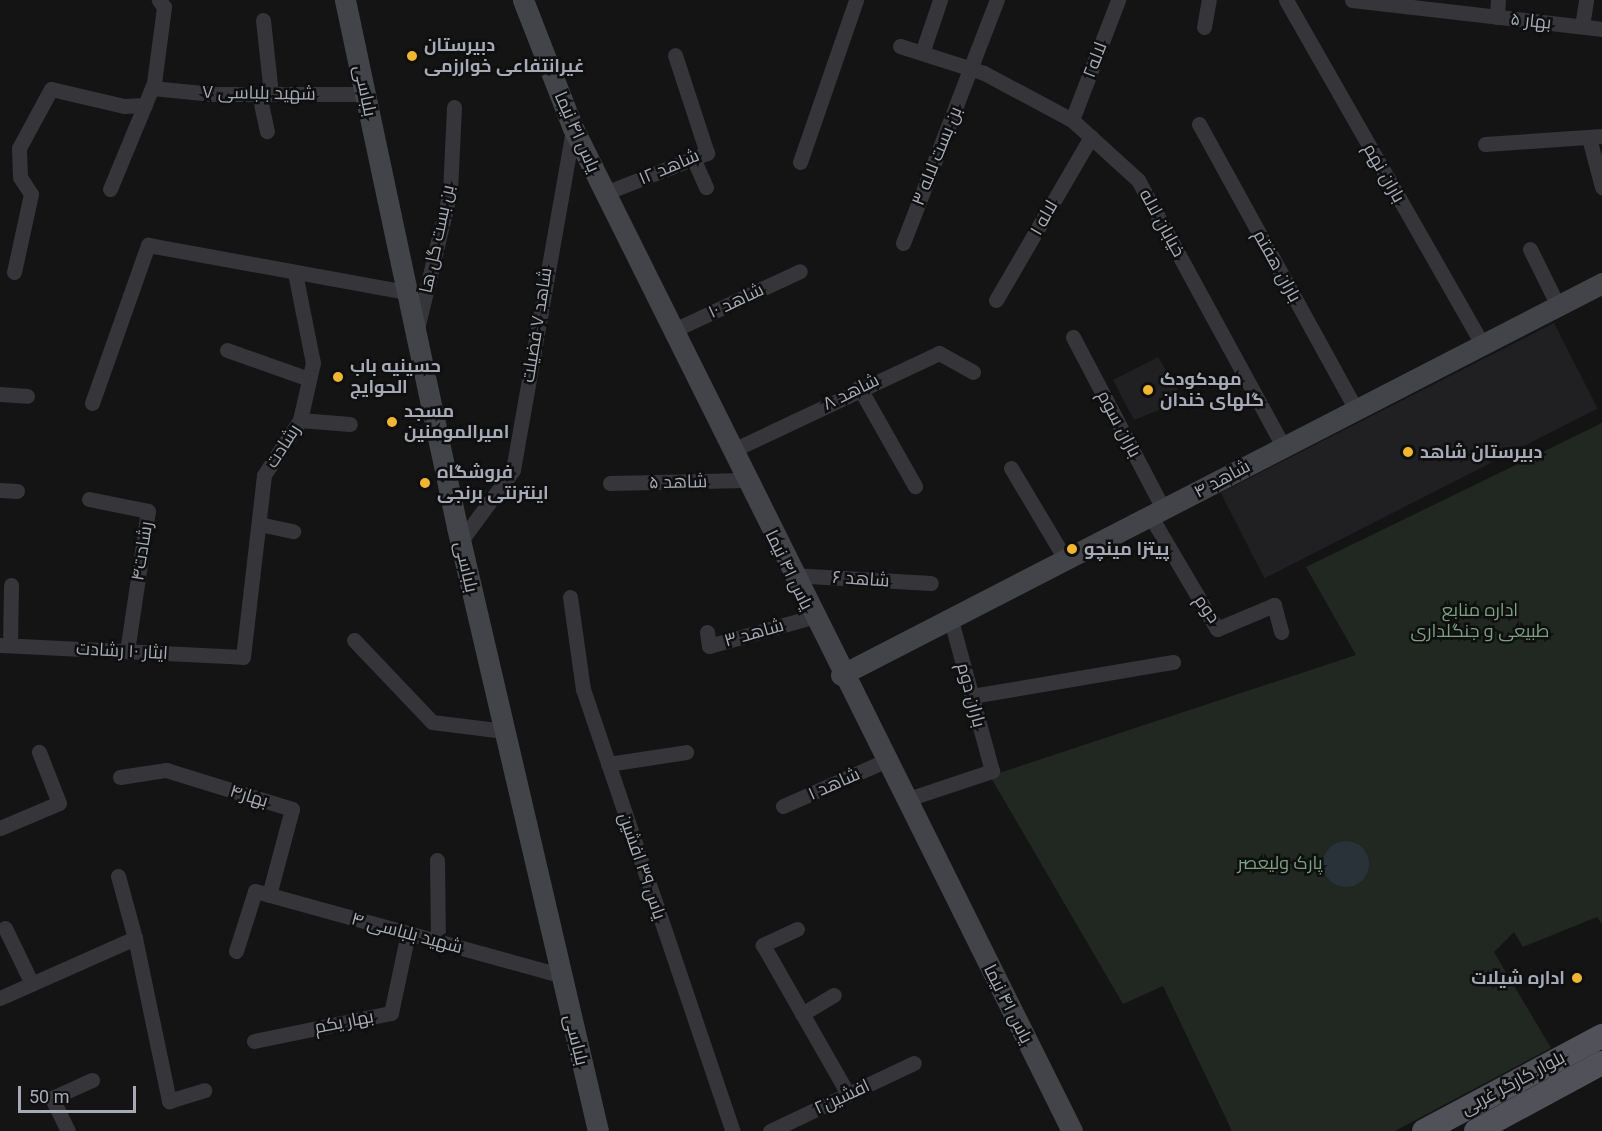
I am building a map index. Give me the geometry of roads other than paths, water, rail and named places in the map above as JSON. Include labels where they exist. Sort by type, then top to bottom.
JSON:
[{"type":"main road","name":"بلوار کارگر غربی","points":[[1424,1131],[1602,1036]]},
{"type":"main road","name":"بلوار کارگر غربی","points":[[1476,1131],[1602,1063]]},
{"type":"street","points":[[110,189],[152,88],[162,29],[159,0]]},
{"type":"street","name":"بلباسی","points":[[345,0],[460,542],[598,1131]]},
{"type":"street","name":"یاس ۴۱ نیما","points":[[523,0],[573,128],[791,575],[1072,1131]]},
{"type":"street","points":[[800,162],[856,0]]},
{"type":"street","points":[[922,53],[940,0]]},
{"type":"street","name":"بن بست لاله ۳","points":[[903,243],[972,69],[996,0]]},
{"type":"street","name":"لاله۲","points":[[1072,120],[1118,0]]},
{"type":"street","points":[[1204,27],[1209,0]]},
{"type":"street","name":"باران نهم","points":[[1286,0],[1483,346]]},
{"type":"street","name":"بهار ۵","points":[[1352,0],[1412,3],[1497,17],[1602,29]]},
{"type":"street","points":[[1497,17],[1498,0]]},
{"type":"street","points":[[1582,26],[1586,0]]},
{"type":"street","points":[[263,20],[267,131]]},
{"type":"street","name":"خیابان لاله","points":[[900,46],[972,69],[1072,120],[1138,180],[1283,446]]},
{"type":"street","name":"شاهد ۱۲","points":[[605,193],[706,153],[675,55]]},
{"type":"street","name":"شهید بلباسی ۷","points":[[152,88],[265,94],[365,94]]},
{"type":"street","points":[[14,272],[31,194],[20,177],[19,148],[51,89],[124,106],[145,105]]},
{"type":"street","name":"بن بست گل ها","points":[[416,335],[450,192],[454,107]]},
{"type":"street","name":"باران هفتم","points":[[1199,124],[1355,408]]},
{"type":"street","name":"شاهد ۷ فضیلت","points":[[460,542],[513,470],[573,128]]},
{"type":"street","name":"لاله ۱","points":[[996,300],[1091,137]]},
{"type":"street","points":[[1485,144],[1596,137],[1602,187]]},
{"type":"street","points":[[693,158],[706,187]]},
{"type":"street","points":[[93,403],[148,245],[407,292]]},
{"type":"street","points":[[1530,249],[1558,306]]},
{"type":"street","name":"شاهد ۱۰","points":[[672,331],[800,272]]},
{"type":"street","name":"رشادت","points":[[243,657],[264,475],[300,420],[313,363],[295,273]]},
{"type":"street","name":"شاهد ۴","points":[[841,675],[1067,562],[1355,408],[1483,346],[1602,283]]},
{"type":"street","name":"باران سوم","points":[[1073,338],[1158,513]]},
{"type":"street","points":[[227,350],[309,379]]},
{"type":"street","name":"شاهد ۸","points":[[731,451],[859,387],[939,353],[973,372]]},
{"type":"street","points":[[859,387],[915,486]]},
{"type":"street","points":[[0,394],[27,396]]},
{"type":"street","points":[[300,420],[350,424]]},
{"type":"street","points":[[1011,468],[1067,562]]},
{"type":"street","name":"شاهد ۵","points":[[610,483],[745,480]]},
{"type":"street","points":[[0,490],[17,491]]},
{"type":"street","name":"رشادت۴","points":[[89,499],[148,511],[127,651]]},
{"type":"street","name":"دوم","points":[[1158,513],[1217,629],[1274,606],[1281,632]]},
{"type":"street","points":[[259,525],[293,531]]},
{"type":"street","name":"شاهد ۶","points":[[791,575],[931,583]]},
{"type":"street","points":[[5,645],[11,585]]},
{"type":"street","name":"یاس ۳۹ افشین","points":[[570,597],[583,689],[733,1131]]},
{"type":"street","name":"شاهد ۳","points":[[707,632],[709,646],[812,617]]},
{"type":"street","name":"باران دوم","points":[[905,800],[992,771],[951,620]]},
{"type":"street","points":[[354,640],[432,722],[504,731]]},
{"type":"street","name":"ایثار ۱۰ رشادت","points":[[5,645],[243,657]]},
{"type":"street","points":[[972,696],[1173,662]]},
{"type":"street","points":[[0,828],[59,803],[39,752]]},
{"type":"street","points":[[608,764],[686,752]]},
{"type":"street","name":"شاهد ۱","points":[[783,806],[885,761]]},
{"type":"street","name":"بهار۴","points":[[120,777],[166,770],[292,809],[262,893]]},
{"type":"street","points":[[437,860],[438,942]]},
{"type":"street","points":[[118,876],[135,938],[170,1101],[204,1090]]},
{"type":"street","points":[[236,951],[262,893]]},
{"type":"street","name":"شهید بلباسی ۴","points":[[262,893],[560,975]]},
{"type":"street","points":[[5,928],[32,984]]},
{"type":"street","points":[[796,929],[763,945],[848,1094]]},
{"type":"street","name":"بهار یکم","points":[[254,1041],[391,1013],[408,933]]},
{"type":"street","points":[[0,998],[135,938]]},
{"type":"street","points":[[802,1014],[834,995]]},
{"type":"street","name":"افشین۲","points":[[770,1131],[914,1063]]},
{"type":"street","points":[[68,1131],[52,1098],[92,1080]]},
{"type":"place","name":"دبیرستان غیرانتفاعی خوارزمی","points":[[412,56]]},
{"type":"place","name":"حسینیه باب الحوایج","points":[[338,377]]},
{"type":"place","name":"مهدکودک گلهای خندان","points":[[1148,390]]},
{"type":"place","name":"مسجد امیرالمومنین","points":[[392,422]]},
{"type":"place","name":"دبیرستان شاهد","points":[[1408,452]]},
{"type":"place","name":"فروشگاه اینترنتی برنجی","points":[[425,483]]},
{"type":"place","name":"پیتزا مینچو","points":[[1072,549]]},
{"type":"place","name":"اداره شیلات","points":[[1577,978]]},
{"type":"park label","name":"اداره منابع طبیعی و جنگلداری","points":[[1480,621]]},
{"type":"park label","name":"پارک ولیعصر","points":[[1280,863]]}]
